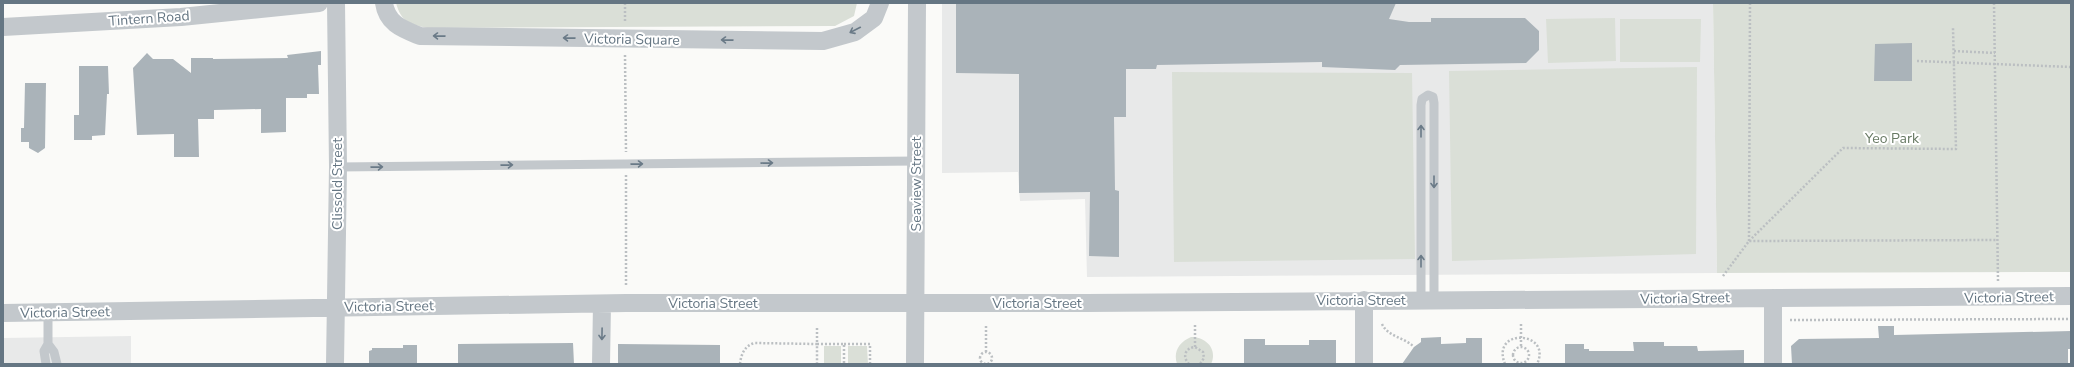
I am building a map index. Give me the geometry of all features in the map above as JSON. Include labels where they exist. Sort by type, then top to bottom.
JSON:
[{"type":"street","name":"Tintern Road","points":[[3,27],[181,17],[319,3]]},
{"type":"street","name":"Clissold Street","points":[[335,364],[338,167],[336,3]]},
{"type":"street","name":"Victoria Square","points":[[384,3],[386,13],[399,27],[420,36],[823,41],[855,32],[874,18],[880,3]]},
{"type":"street","name":"Seaview Street","points":[[915,364],[917,3]]},
{"type":"street","name":"Victoria Street","points":[[3,313],[602,304],[2071,296]]},
{"type":"street","points":[[1773,298],[1773,364]]},
{"type":"street","points":[[1364,300],[1364,364]]},
{"type":"street","points":[[601,364],[602,304]]},
{"type":"lane","points":[[1428,95],[1433,97],[1434,103],[1428,300],[1421,105],[1422,99],[1428,95]]},
{"type":"lane","points":[[338,167],[916,161]]},
{"type":"lane","points":[[46,364],[44,352],[48,344],[48,312]]},
{"type":"lane","points":[[48,344],[54,352],[58,364]]},
{"type":"path","points":[[1749,241],[1750,3]]},
{"type":"path","points":[[1994,3],[1998,297]]},
{"type":"path","points":[[1723,276],[1749,241],[1843,148],[1956,149],[1954,28]]},
{"type":"path","points":[[1954,51],[1995,53]]},
{"type":"path","points":[[1917,61],[2071,67]]},
{"type":"path","points":[[1749,241],[1997,240]]},
{"type":"path","points":[[1785,320],[2071,319]]},
{"type":"path","points":[[1195,324],[1195,347]]},
{"type":"path","points":[[1382,324],[1389,332],[1406,340],[1414,347]]},
{"type":"path","points":[[1521,324],[1521,347]]},
{"type":"path","points":[[986,325],[986,352]]},
{"type":"path","points":[[818,328],[818,364]]},
{"type":"path","points":[[1505,364],[1503,353],[1504,347],[1514,338],[1521,337],[1526,337],[1536,344],[1540,355],[1537,364]]},
{"type":"path","points":[[740,364],[743,353],[752,344],[870,344],[870,364]]},
{"type":"path","points":[[844,344],[844,364]]},
{"type":"path","points":[[1189,364],[1186,360],[1185,354],[1189,348],[1195,347],[1203,352],[1204,358],[1200,364]]},
{"type":"path","points":[[1521,347],[1526,349],[1529,354],[1528,360],[1521,364],[1514,360],[1513,355],[1514,350],[1521,347]]},
{"type":"path","points":[[983,352],[986,352],[990,353],[992,358],[990,362],[986,364],[981,361],[980,357],[983,352]]},
{"type":"shaded area","points":[[942,3],[1713,3],[1717,273],[1087,277],[1085,199],[1020,201],[1018,172],[942,173]]},
{"type":"shaded area","points":[[131,336],[131,364],[3,364],[3,338]]},
{"type":"green space","points":[[396,3],[857,3],[854,16],[835,26],[427,28],[407,21],[401,14]]},
{"type":"green space","name":"Yeo Park","points":[[1713,3],[2071,3],[2071,272],[1717,273]]},
{"type":"green space","points":[[1615,18],[1616,61],[1548,63],[1546,19]]},
{"type":"green space","points":[[1620,19],[1701,19],[1700,62],[1620,62]]},
{"type":"green space","points":[[1697,67],[1696,254],[1452,261],[1449,71]]},
{"type":"green space","points":[[1172,72],[1412,73],[1415,259],[1174,262]]},
{"type":"green space","points":[[1191,337],[1201,339],[1212,349],[1213,359],[1211,364],[1177,364],[1176,355],[1178,348],[1183,342]]},
{"type":"green space","points":[[824,346],[841,346],[841,364],[824,364]]},
{"type":"green space","points":[[848,346],[867,346],[868,364],[848,364]]},
{"type":"building","points":[[956,3],[1396,3],[1389,19],[1409,22],[1431,22],[1431,18],[1525,18],[1539,31],[1539,50],[1526,63],[1400,65],[1395,70],[1322,67],[1322,62],[1157,65],[1156,69],[1126,69],[1126,117],[1114,117],[1115,190],[1119,191],[1119,257],[1089,256],[1090,192],[1019,193],[1019,74],[956,73]]},
{"type":"building","points":[[1912,43],[1912,81],[1874,81],[1875,44]]},
{"type":"building","points":[[321,51],[321,65],[318,65],[319,94],[307,94],[307,98],[286,98],[286,132],[261,133],[261,109],[214,110],[214,119],[198,119],[199,157],[174,157],[174,134],[137,135],[133,68],[147,53],[153,59],[173,59],[191,73],[191,58],[288,58],[287,55]]},
{"type":"building","points":[[79,66],[108,66],[109,94],[107,94],[105,135],[92,136],[92,140],[74,140],[74,115],[79,115]]},
{"type":"building","points":[[25,83],[46,83],[45,148],[38,153],[29,148],[29,142],[21,142],[21,128],[24,128]]},
{"type":"building","points":[[1878,326],[1894,326],[1894,335],[2071,331],[2071,349],[2068,349],[2068,364],[1792,364],[1791,346],[1799,339],[1879,338]]},
{"type":"building","points":[[1441,337],[1441,344],[1466,343],[1466,338],[1482,338],[1482,364],[1402,364],[1414,347],[1421,342],[1421,338]]},
{"type":"building","points":[[1244,339],[1265,339],[1265,345],[1309,345],[1309,340],[1336,340],[1336,364],[1244,364]]},
{"type":"building","points":[[1633,342],[1664,342],[1664,346],[1697,346],[1698,351],[1744,350],[1744,364],[1565,364],[1565,344],[1584,344],[1584,349],[1589,349],[1589,351],[1634,351]]},
{"type":"building","points":[[573,343],[574,364],[458,364],[458,344]]},
{"type":"building","points":[[618,344],[720,345],[720,364],[618,364]]},
{"type":"building","points":[[403,345],[417,345],[417,364],[369,364],[369,351],[372,350],[372,348],[403,348]]}]
